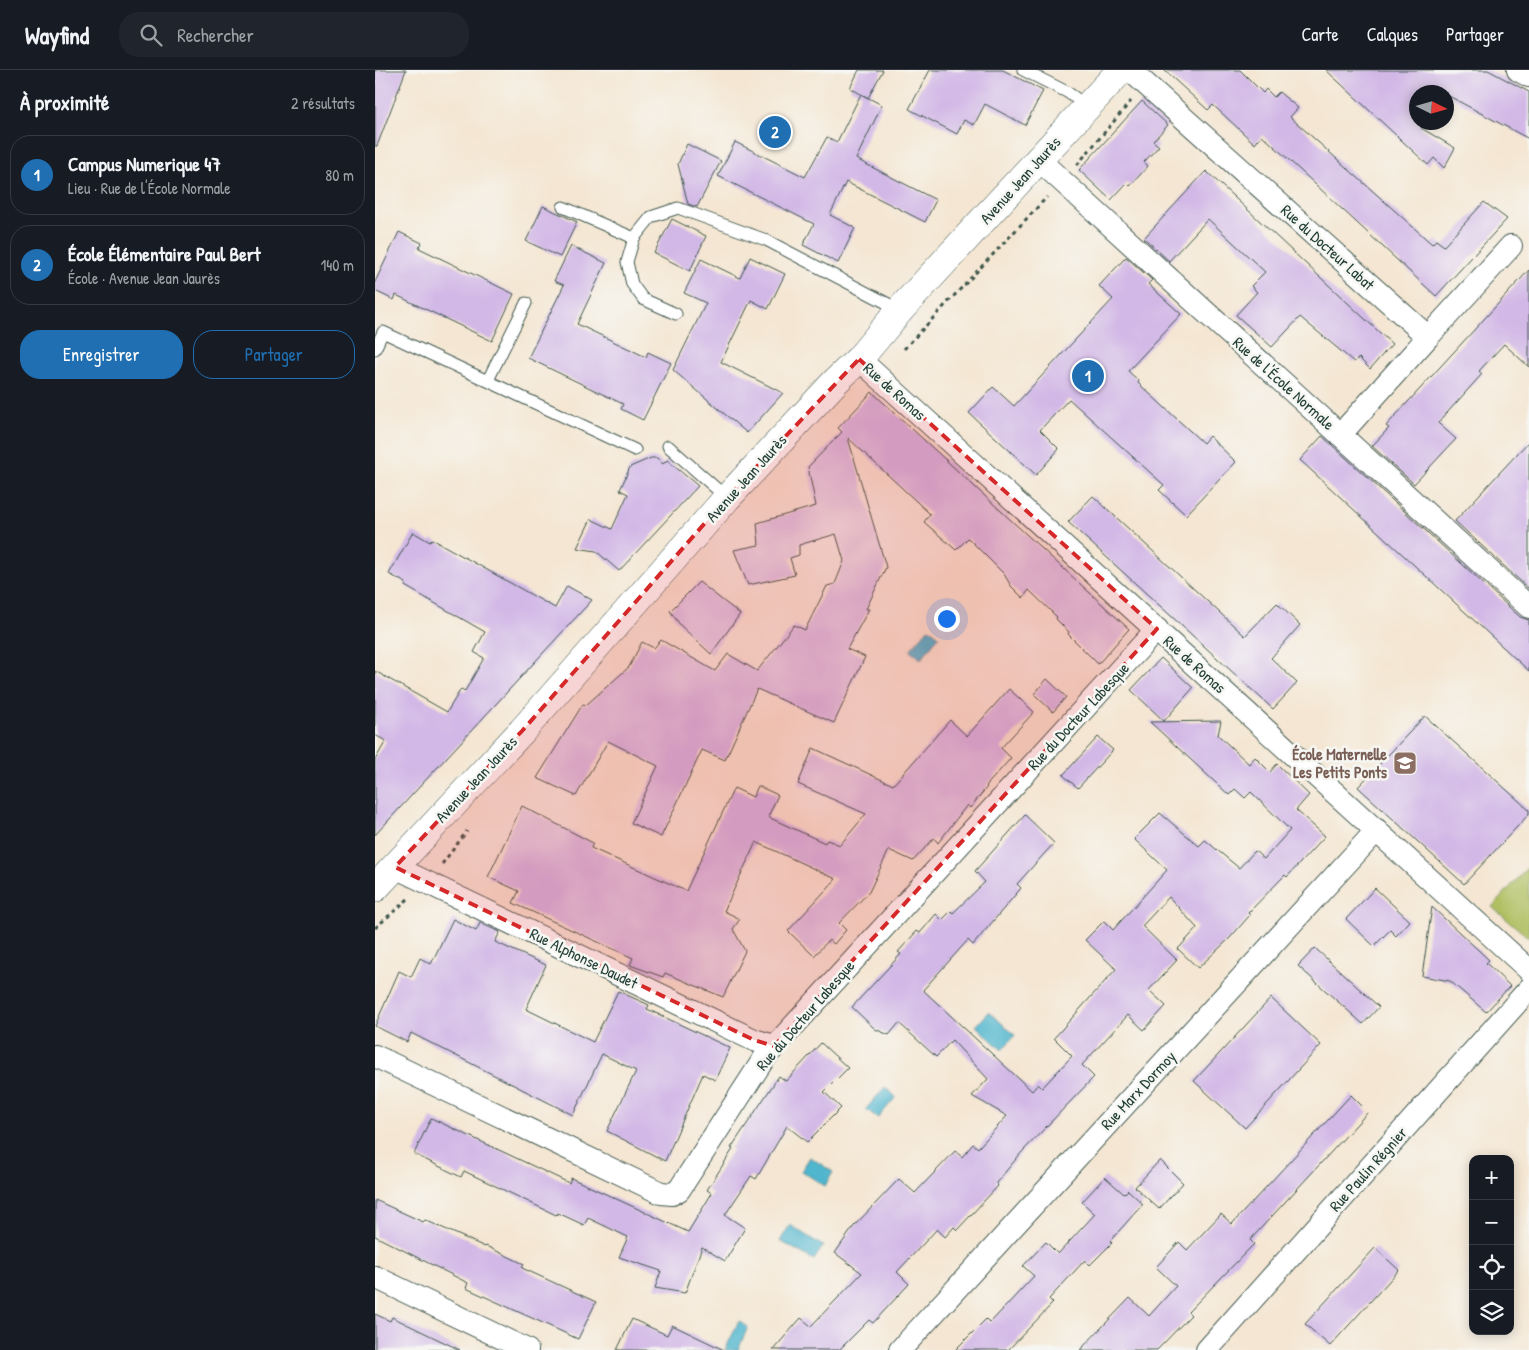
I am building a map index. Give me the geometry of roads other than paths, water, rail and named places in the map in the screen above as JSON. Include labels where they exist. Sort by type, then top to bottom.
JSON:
[{"type":"main road","name":"Avenue Jean Jaurès","points":[[375,888],[522,731],[727,498],[835,382],[867,367],[900,310],[1121,70]]},
{"type":"street","points":[[1518,70],[1529,76]]},
{"type":"street","name":"Rue du Docteur Labat","points":[[1138,77],[1428,336]]},
{"type":"street","name":"Rue de l'École Normale","points":[[1039,160],[1529,607]]},
{"type":"street","points":[[1340,434],[1511,246]]},
{"type":"street","name":"Rue de Romas","points":[[867,367],[1157,629],[1529,970]]},
{"type":"street","name":"Rue du Docteur Labesque","points":[[375,1056],[661,1193],[672,1194],[679,1190],[774,1046],[1157,629]]},
{"type":"street","name":"Rue Marx Dormoy","points":[[899,1350],[1377,830]]},
{"type":"street","name":"Rue Alphonse Daudet","points":[[395,867],[754,1040],[774,1046]]},
{"type":"street","name":"Rue Paulin Régnier","points":[[1207,1350],[1529,989]]},
{"type":"street","points":[[375,1277],[527,1350]]},
{"type":"lane","points":[[1023,70],[1067,92],[1087,106]]},
{"type":"lane","points":[[563,207],[634,238]]},
{"type":"lane","points":[[676,314],[643,298],[632,284],[627,262],[634,238],[651,217],[678,208],[766,240],[900,310]]},
{"type":"lane","points":[[488,380],[526,302]]},
{"type":"lane","points":[[375,349],[379,330],[635,450]]},
{"type":"lane","points":[[668,446],[727,498]]},
{"type":"water","points":[[929,628],[939,636],[921,659],[910,650]]},
{"type":"water","points":[[989,1012],[1015,1035],[1002,1050],[976,1026]]},
{"type":"water","points":[[885,1087],[896,1097],[878,1118],[866,1109]]},
{"type":"water","points":[[810,1157],[833,1172],[825,1186],[801,1171]]},
{"type":"water","points":[[790,1225],[823,1246],[814,1260],[780,1241]]},
{"type":"water","points":[[739,1321],[748,1327],[738,1350],[725,1350]]},
{"type":"place","name":"École Élémentaire Paul Bert","points":[[775,132]]},
{"type":"place","name":"Campus Numerique 47","points":[[1088,376]]},
{"type":"place","name":"École Maternelle Les Petits Ponts","points":[[1405,763]]}]
